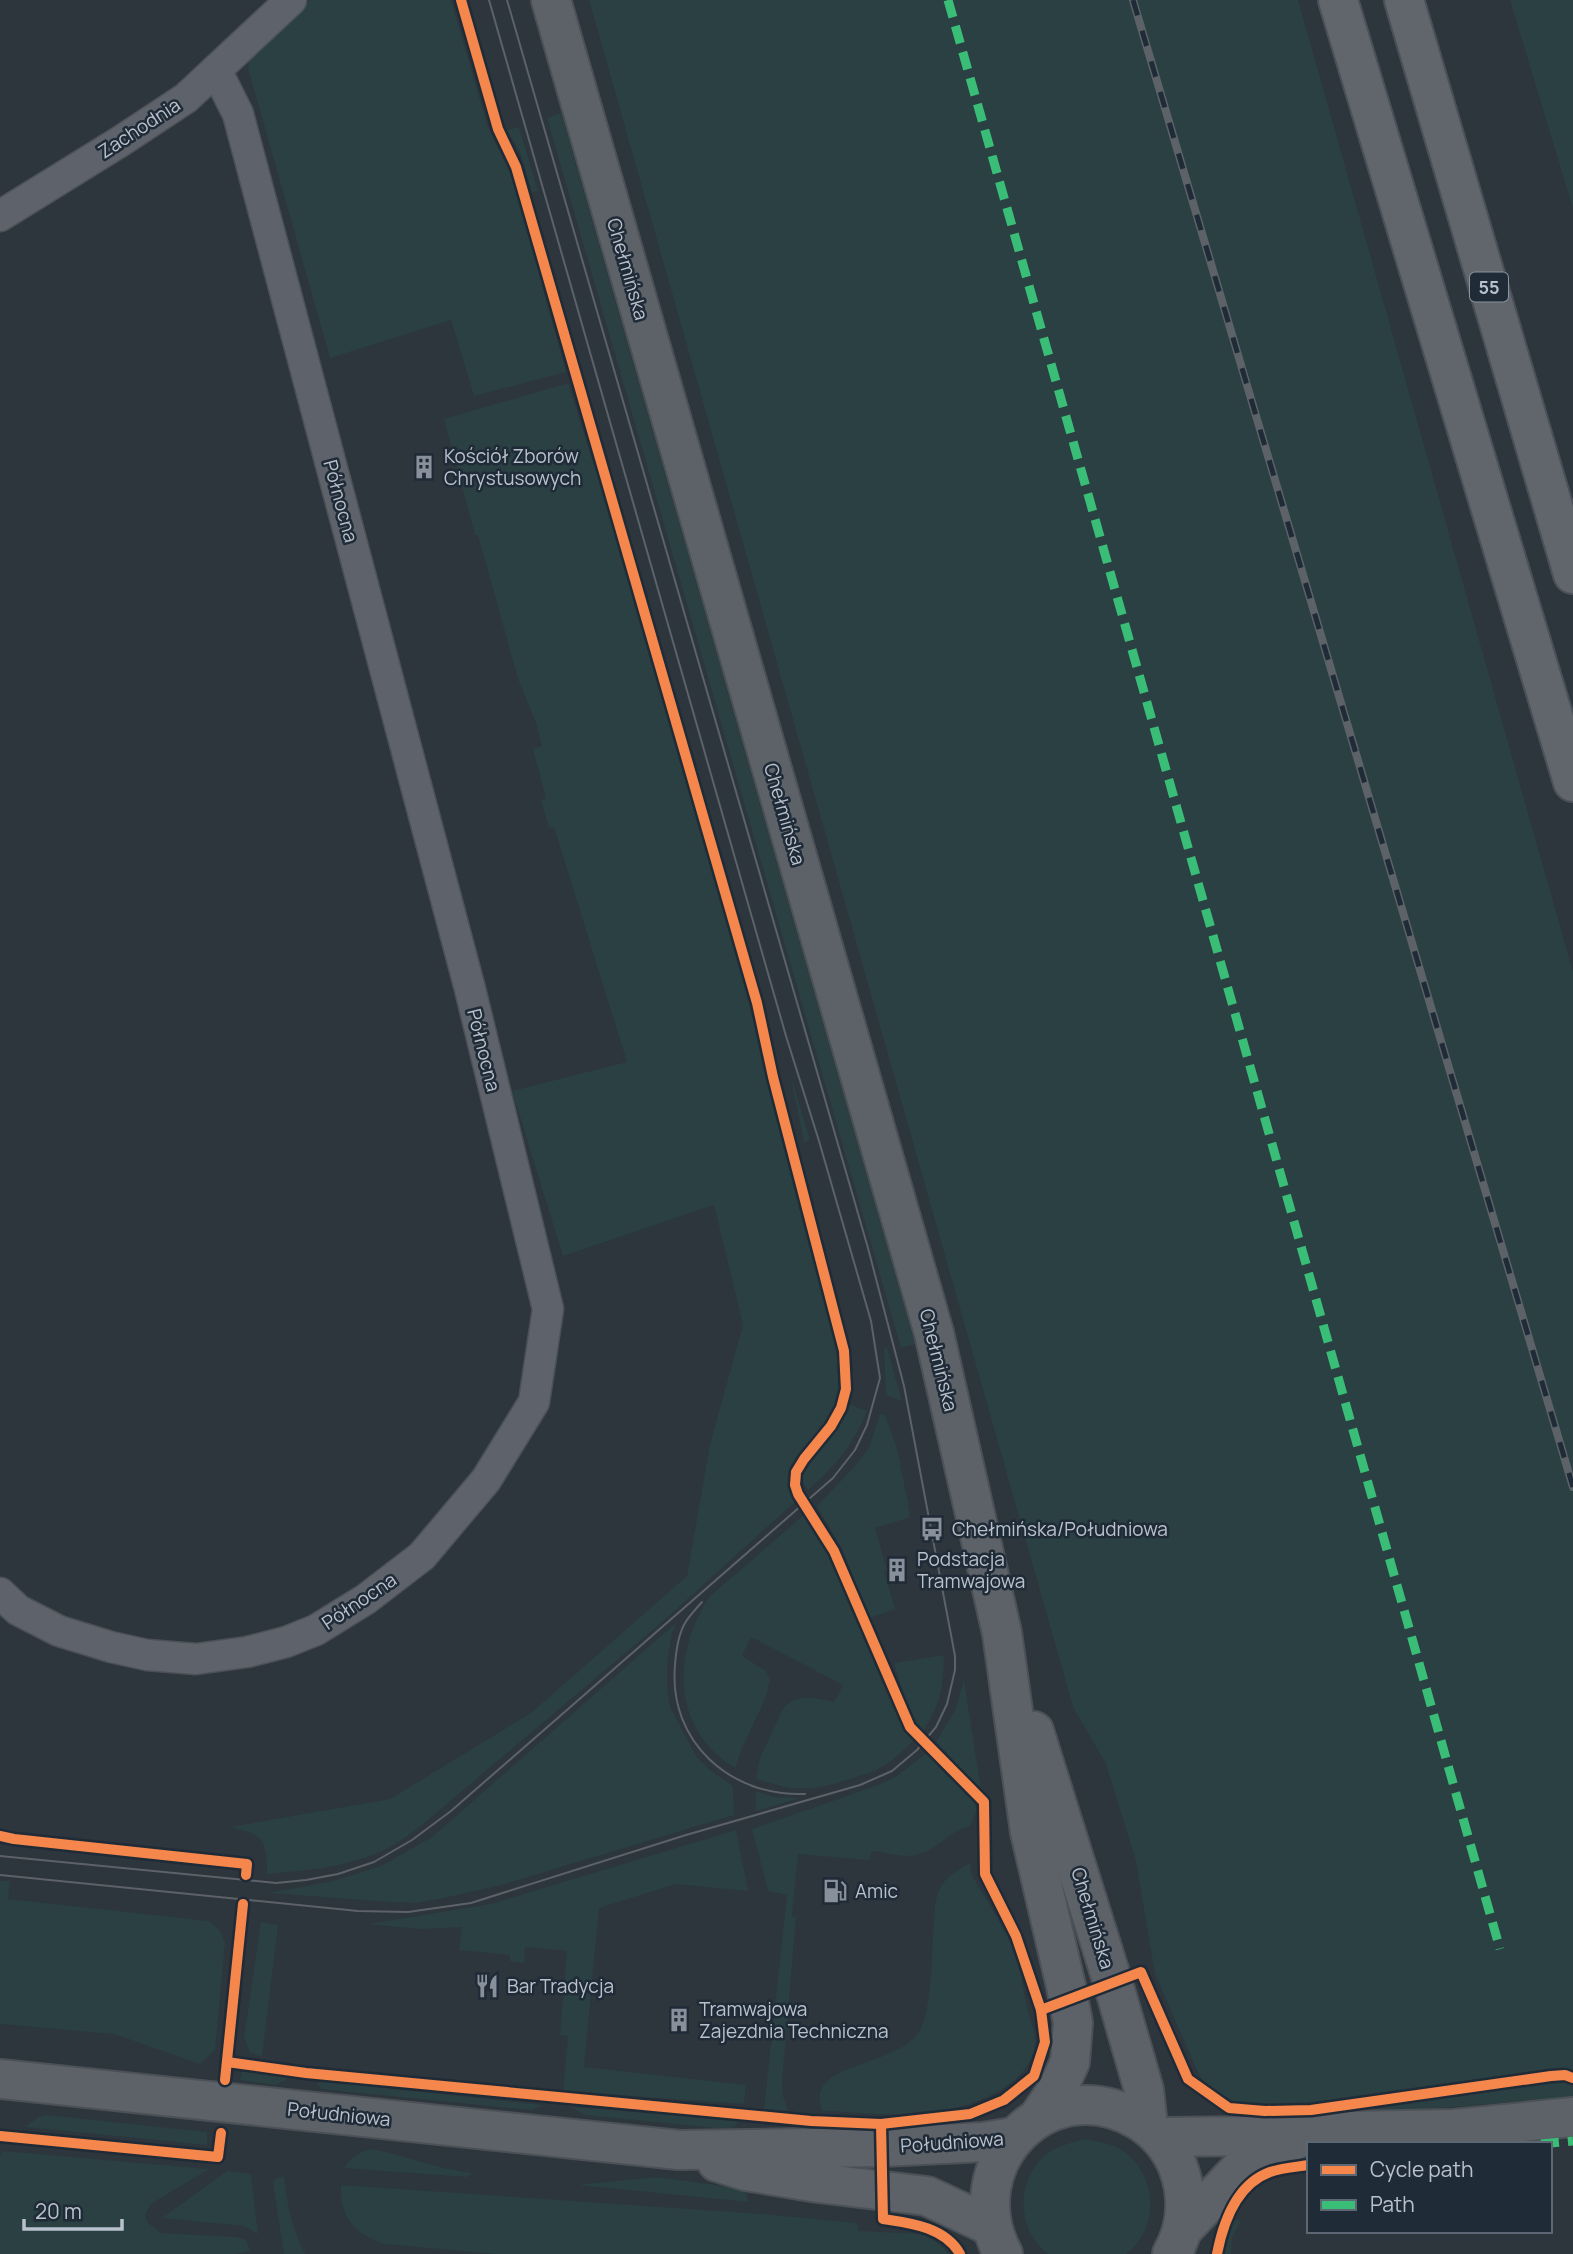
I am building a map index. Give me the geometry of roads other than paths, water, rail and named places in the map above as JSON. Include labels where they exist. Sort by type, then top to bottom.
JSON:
[{"type":"main road","name":"Chełmińska","points":[[551,0],[934,1333],[1002,1633],[1030,1832],[1073,2023],[1070,2062],[1057,2090],[1001,2157],[992,2179],[989,2202],[997,2240]]},
{"type":"main road","points":[[1338,0],[1573,782]]},
{"type":"main road","name":"55","points":[[1404,0],[1573,574]]},
{"type":"main road","name":"Chełmińska","points":[[1002,1633],[1113,1983],[1154,2131]]},
{"type":"main road","name":"Południowa","points":[[0,2079],[679,2150],[881,2147],[983,2142],[1026,2127],[1060,2109],[1082,2105],[1117,2110],[1154,2131]]},
{"type":"main road","points":[[1154,2131],[1298,2137],[1345,2131],[1454,2129],[1573,2118]]},
{"type":"main road","points":[[1154,2131],[1174,2157],[1183,2179],[1186,2204],[1177,2241]]},
{"type":"main road","points":[[1177,2241],[1242,2167],[1298,2137]]},
{"type":"main road","name":"Południowa","points":[[679,2150],[746,2171],[927,2196],[997,2240]]},
{"type":"street","name":"Zachodnia","points":[[0,216],[186,98],[291,0]]},
{"type":"street","name":"Północna","points":[[0,1593],[18,1610],[59,1630],[111,1647],[147,1655],[196,1658],[247,1652],[286,1643],[316,1630],[366,1599],[422,1556],[486,1480],[534,1402],[548,1309],[470,989],[239,114],[216,70]]},
{"type":"tram line","points":[[0,1856],[276,1883],[338,1874],[374,1862],[412,1840],[451,1811],[833,1478],[855,1450],[867,1425],[880,1378],[871,1321],[786,1036],[489,0]]},
{"type":"tram line","points":[[0,1875],[358,1911],[408,1912],[471,1903],[686,1835],[860,1785],[892,1771],[917,1750],[936,1727],[947,1704],[955,1670],[955,1656],[904,1386],[868,1248],[507,0]]},
{"type":"tram line","points":[[702,1602],[688,1618],[678,1643],[675,1665],[676,1693],[682,1718],[694,1740],[710,1759],[730,1775],[752,1786],[805,1794]]},
{"type":"railway","points":[[1133,0],[1573,1487]]},
{"type":"place","name":"Kościół Zborów Chrystusowych","points":[[424,467]]},
{"type":"place","name":"Chełmińska/Południowa","points":[[932,1529]]},
{"type":"place","name":"Podstacja Tramwajowa","points":[[897,1570]]},
{"type":"place","name":"Amic","points":[[835,1891]]},
{"type":"place","name":"Bar Tradycja","points":[[487,1986]]},
{"type":"place","name":"Tramwajowa Zajezdnia Techniczna","points":[[679,2020]]}]
